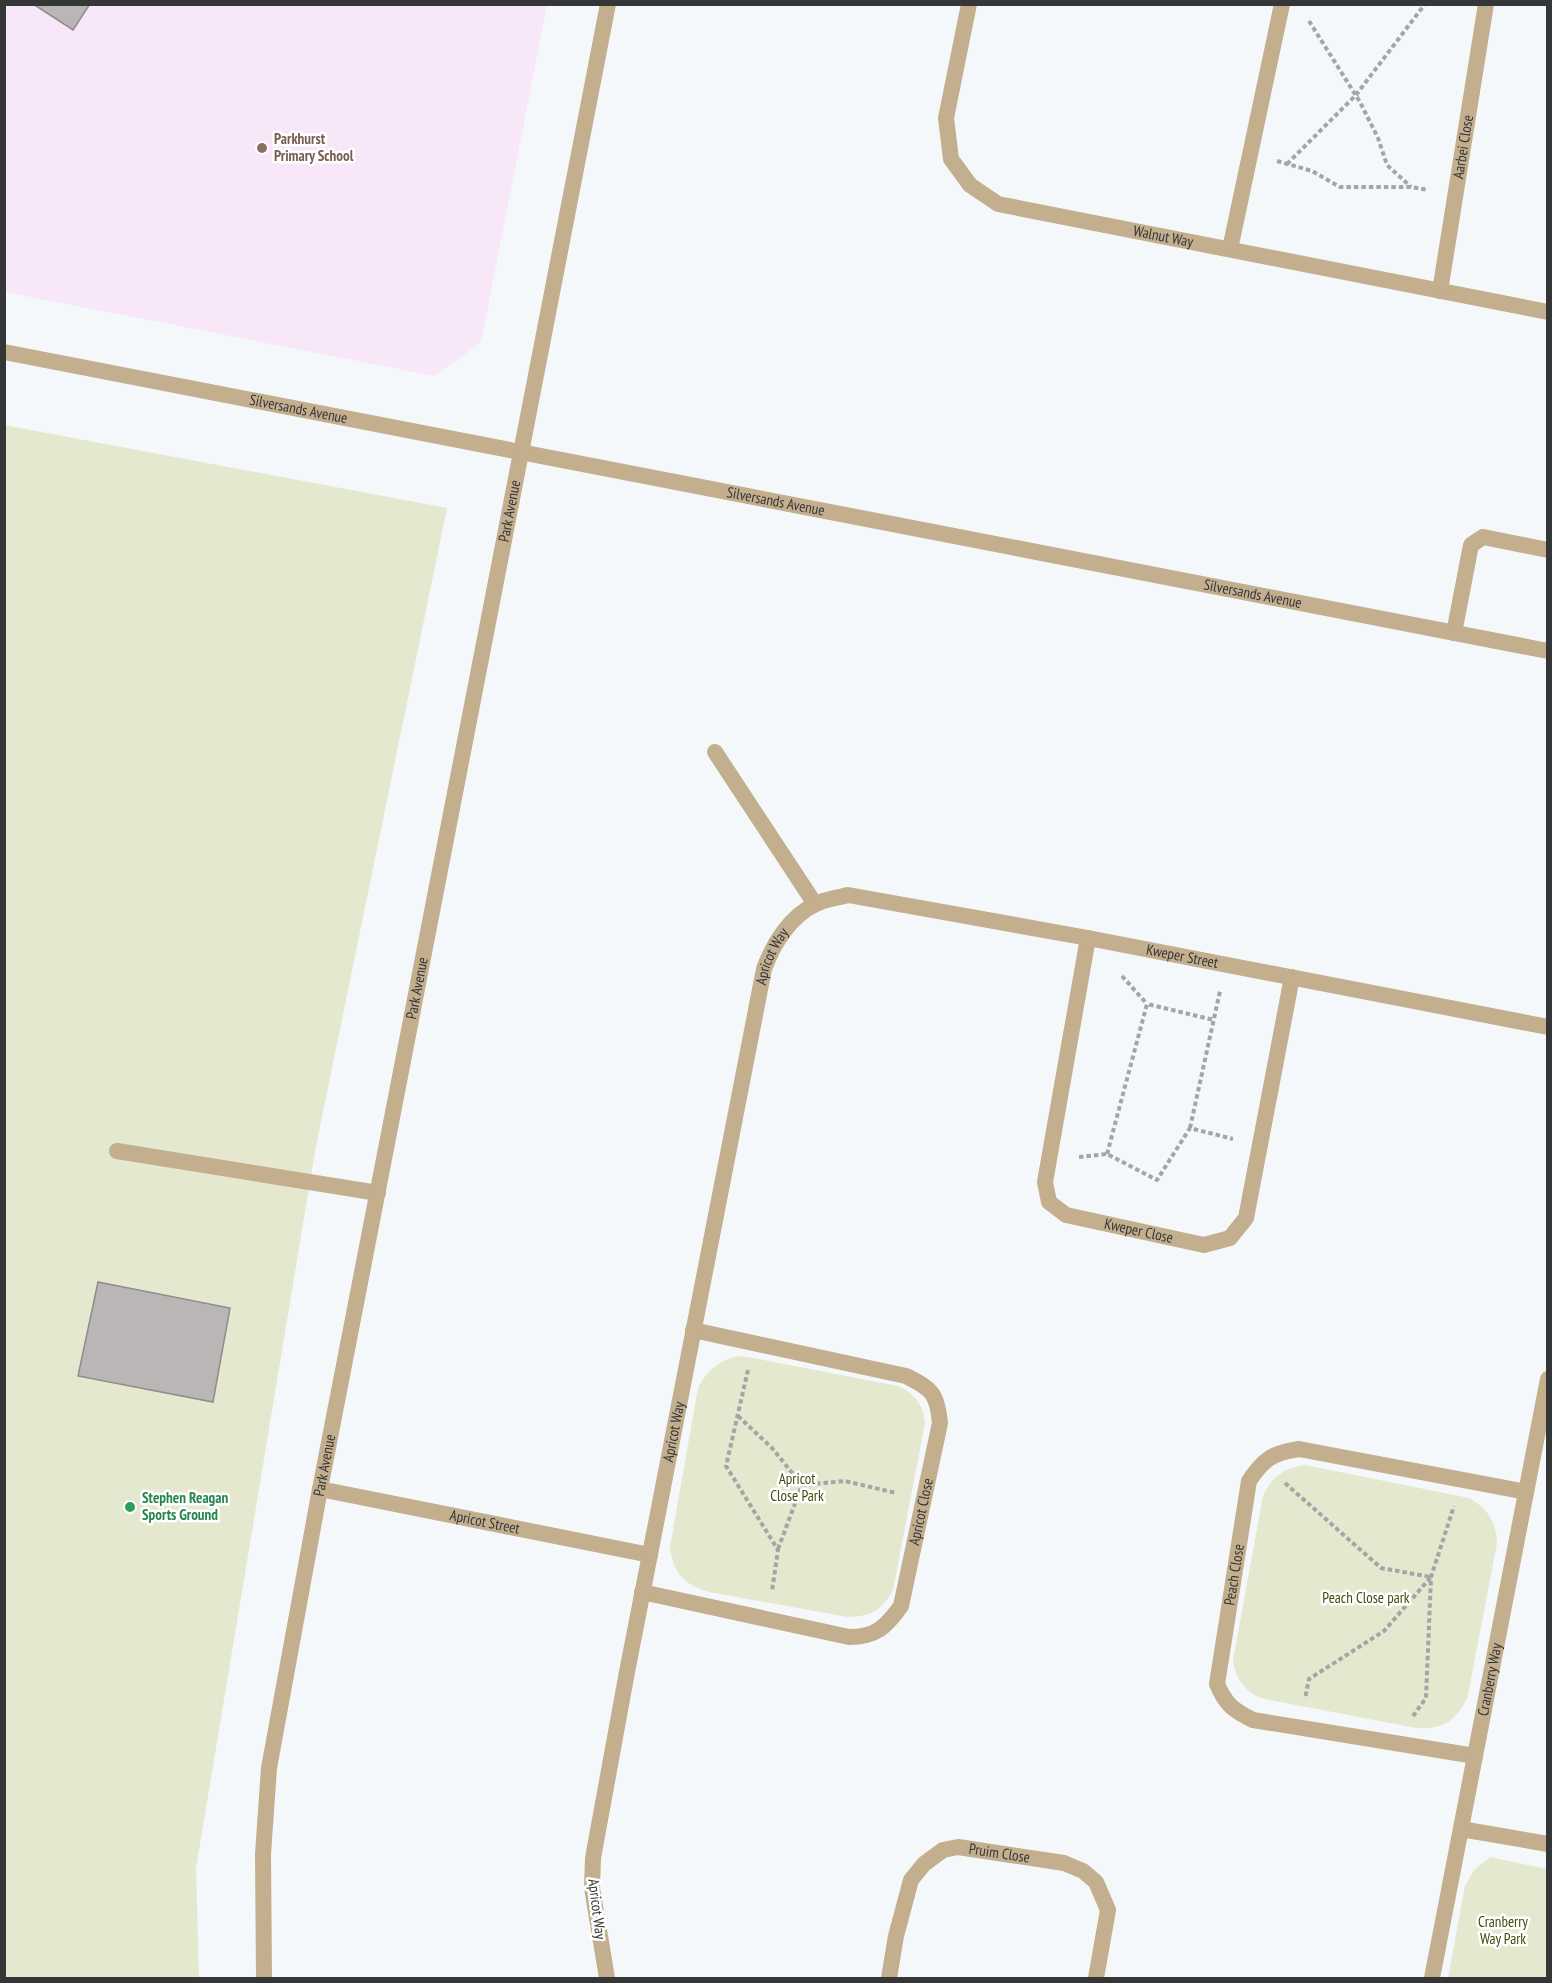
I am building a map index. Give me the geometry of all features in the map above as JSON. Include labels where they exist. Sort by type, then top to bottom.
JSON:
[{"type":"street","name":"Park Avenue","points":[[264,1978],[263,1854],[269,1768],[320,1489],[608,4]]},
{"type":"street","name":"Walnut Way","points":[[969,4],[946,118],[951,159],[970,185],[998,204],[1548,312]]},
{"type":"street","points":[[1230,249],[1282,4]]},
{"type":"street","name":"Aarbei Close","points":[[1440,291],[1486,4]]},
{"type":"street","name":"Silversands Avenue","points":[[4,352],[1548,651]]},
{"type":"street","points":[[1454,633],[1471,545],[1477,539],[1483,537],[1548,550]]},
{"type":"street","points":[[715,752],[815,904]]},
{"type":"street","name":"Kweper Street","points":[[815,904],[848,895],[1226,964],[1548,1027]]},
{"type":"street","name":"Apricot Way","points":[[607,1978],[592,1888],[593,1858],[642,1592],[764,969],[771,949],[792,922],[815,904]]},
{"type":"street","points":[[1045,1182],[1088,938]]},
{"type":"street","name":"Kweper Close","points":[[1045,1182],[1049,1202],[1066,1215],[1204,1245],[1230,1238],[1246,1218],[1292,977]]},
{"type":"street","points":[[117,1151],[378,1193]]},
{"type":"street","name":"Apricot Close","points":[[642,1592],[849,1637],[866,1637],[890,1622],[901,1606],[940,1423],[938,1402],[926,1386],[906,1376],[693,1330]]},
{"type":"street","name":"Cranberry Way","points":[[1432,1978],[1548,1379]]},
{"type":"street","points":[[1261,1463],[1279,1452],[1299,1449],[1526,1492]]},
{"type":"street","name":"Peach Close","points":[[1261,1463],[1248,1481],[1217,1684],[1224,1700],[1235,1711],[1253,1720],[1475,1755]]},
{"type":"street","name":"Apricot Street","points":[[320,1489],[650,1555]]},
{"type":"street","points":[[1461,1829],[1548,1844]]},
{"type":"street","name":"Pruim Close","points":[[889,1978],[896,1936],[911,1880],[930,1859],[943,1850],[958,1847],[1064,1863],[1083,1870],[1096,1882],[1108,1910],[1096,1978]]},
{"type":"path","points":[[1287,164],[1356,95],[1425,4]]},
{"type":"path","points":[[1305,14],[1356,95],[1378,138],[1387,165],[1411,187]]},
{"type":"path","points":[[1250,154],[1312,171],[1340,187],[1411,187],[1456,195]]},
{"type":"path","points":[[1045,1182],[1076,1158],[1107,1154],[1157,1180],[1190,1128],[1226,964]]},
{"type":"path","points":[[1107,1154],[1147,1004],[1214,1020]]},
{"type":"path","points":[[1190,1128],[1260,1146]]},
{"type":"path","points":[[754,1343],[726,1466],[778,1550]]},
{"type":"path","points":[[737,1415],[772,1448],[802,1485]]},
{"type":"path","points":[[1261,1463],[1381,1568],[1431,1577]]},
{"type":"path","points":[[1395,1743],[1426,1698],[1431,1577],[1462,1480]]},
{"type":"path","points":[[802,1485],[845,1481],[924,1500]]},
{"type":"path","points":[[768,1620],[778,1550],[802,1485]]},
{"type":"path","points":[[1298,1727],[1309,1679],[1384,1631],[1431,1577]]},
{"type":"shaded area","name":"Parkhurst Primary School","points":[[4,5],[547,5],[481,342],[435,376],[5,292]]},
{"type":"green space","name":"Stephen Reagan Sports Ground","points":[[4,425],[447,508],[316,1146],[196,1868],[199,1978],[5,1978]]},
{"type":"green space","name":"Apricot Close Park","points":[[737,1356],[898,1386],[909,1392],[920,1405],[925,1423],[893,1590],[880,1608],[870,1614],[848,1617],[709,1592],[693,1586],[677,1570],[670,1547],[698,1388],[705,1376],[714,1368]]},
{"type":"green space","name":"Peach Close park","points":[[1305,1465],[1469,1498],[1490,1516],[1495,1528],[1497,1543],[1468,1695],[1460,1711],[1448,1722],[1434,1727],[1416,1728],[1260,1698],[1249,1691],[1238,1678],[1233,1660],[1263,1496],[1274,1479],[1284,1471]]},
{"type":"green space","name":"Cranberry Way Park","points":[[1490,1857],[1547,1869],[1547,1978],[1448,1978],[1465,1886],[1474,1870]]},
{"type":"building","points":[[33,4],[90,4],[73,30]]},
{"type":"building","points":[[98,1282],[230,1308],[213,1402],[78,1376]]},
{"type":"place","name":"Parkhurst Primary School","points":[[262,148]]},
{"type":"place","name":"Stephen Reagan Sports Ground","points":[[130,1507]]}]
